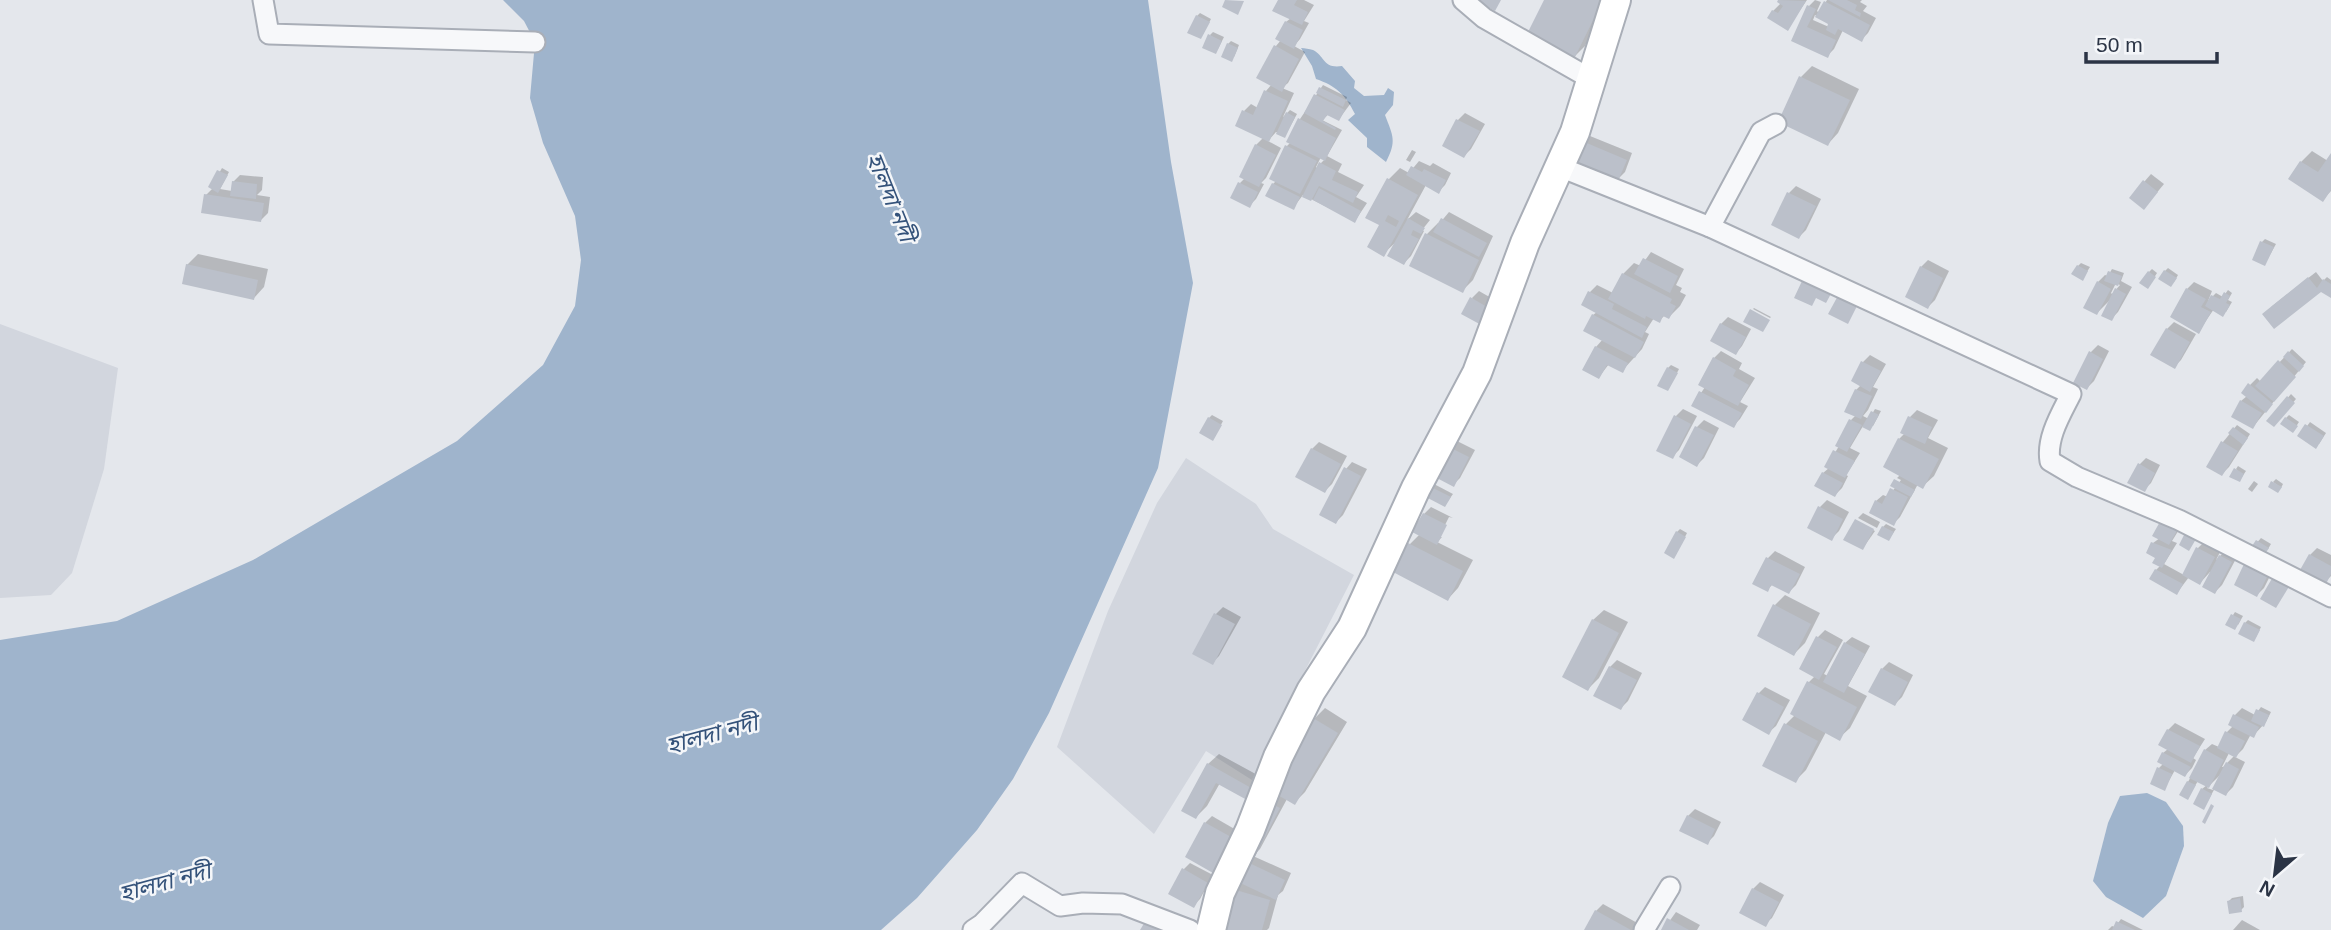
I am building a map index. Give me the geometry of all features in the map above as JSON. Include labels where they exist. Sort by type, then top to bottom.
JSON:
[{"type":"street","points":[[262,0],[269,34],[535,42]]},
{"type":"street","points":[[1462,0],[1484,18],[1591,79]]},
{"type":"street","points":[[1211,930],[1220,893],[1250,830],[1278,757],[1311,691],[1352,628],[1416,488],[1477,373],[1525,243],[1575,132],[1616,0]]},
{"type":"street","points":[[1710,228],[1761,132],[1776,124]]},
{"type":"street","points":[[1560,167],[1710,228],[2071,394],[2056,425],[2048,451],[2050,461],[2077,477],[2179,520],[2331,597]]},
{"type":"street","points":[[973,930],[1021,883],[1060,906],[1083,902],[1122,904],[1190,930]]},
{"type":"street","points":[[1644,930],[1670,887]]},
{"type":"shaded area","points":[[0,324],[118,368],[104,469],[72,573],[51,595],[0,598]]},
{"type":"shaded area","points":[[1186,458],[1256,504],[1273,529],[1354,575],[1270,739],[1252,780],[1206,751],[1154,834],[1057,747],[1108,611],[1157,503]]},
{"type":"water","name":"হালদা নদী","points":[[503,0],[1148,0],[1171,162],[1193,283],[1158,468],[1049,713],[1013,779],[977,830],[917,898],[881,930],[0,930],[0,640],[117,621],[253,560],[457,441],[543,365],[575,306],[581,260],[575,216],[543,143],[530,98],[535,42],[524,21]]},
{"type":"water","points":[[1301,48],[1313,50],[1331,66],[1342,66],[1355,81],[1354,88],[1364,96],[1384,95],[1388,88],[1394,92],[1393,105],[1385,115],[1393,138],[1392,149],[1386,162],[1367,147],[1367,138],[1348,120],[1355,114],[1344,96],[1316,79]]},
{"type":"water","points":[[2147,793],[2166,802],[2183,826],[2184,846],[2166,896],[2143,918],[2106,897],[2093,881],[2108,823],[2120,796]]},
{"type":"building","points":[[1225,0],[1244,1],[1238,15],[1222,7]]},
{"type":"building","points":[[1278,0],[1297,0],[1294,5],[1308,12],[1302,25],[1272,11]]},
{"type":"building","points":[[1474,0],[1501,0],[1495,11]]},
{"type":"building","points":[[1544,0],[1603,0],[1574,59],[1526,36]]},
{"type":"building","points":[[1778,0],[1806,1],[1788,31],[1767,18],[1772,10],[1778,13],[1783,6]]},
{"type":"building","points":[[1828,0],[1847,0],[1857,5],[1855,10],[1861,13],[1860,17]]},
{"type":"building","points":[[1824,1],[1870,25],[1862,42],[1838,29],[1835,35],[1826,30],[1828,24],[1815,17]]},
{"type":"building","points":[[1807,5],[1816,9],[1807,27],[1836,40],[1828,58],[1791,41]]},
{"type":"building","points":[[1196,15],[1210,22],[1201,39],[1187,33]]},
{"type":"building","points":[[1285,21],[1303,30],[1294,49],[1275,39]]},
{"type":"building","points":[[1208,34],[1222,41],[1216,54],[1202,48]]},
{"type":"building","points":[[1227,43],[1238,48],[1232,62],[1221,57]]},
{"type":"building","points":[[1274,45],[1299,59],[1282,92],[1256,78]]},
{"type":"building","points":[[1799,76],[1850,100],[1828,146],[1778,122]]},
{"type":"building","points":[[1319,87],[1346,100],[1343,107],[1316,93]]},
{"type":"building","points":[[1264,90],[1288,101],[1269,142],[1235,126],[1242,110],[1253,115]]},
{"type":"building","points":[[1314,94],[1345,110],[1339,121],[1327,115],[1323,121],[1336,128],[1335,130],[1304,113]]},
{"type":"building","points":[[1286,112],[1295,117],[1285,138],[1276,134]]},
{"type":"building","points":[[1298,118],[1336,138],[1325,161],[1286,142]]},
{"type":"building","points":[[1456,119],[1480,131],[1464,158],[1442,146]]},
{"type":"building","points":[[1582,141],[1627,160],[1618,181],[1573,163]]},
{"type":"building","points":[[1255,144],[1276,155],[1259,187],[1239,177]]},
{"type":"building","points":[[1285,145],[1317,161],[1300,194],[1269,179]]},
{"type":"building","points":[[2331,153],[2331,190],[2323,202],[2288,179],[2300,161],[2318,172]]},
{"type":"building","points":[[1319,162],[1336,171],[1332,180],[1358,192],[1353,203],[1319,186],[1311,201],[1302,197]]},
{"type":"building","points":[[1411,166],[1446,180],[1439,194],[1406,175]]},
{"type":"building","points":[[217,170],[228,175],[218,193],[208,187]]},
{"type":"building","points":[[1387,178],[1418,195],[1384,257],[1367,247],[1379,225],[1365,218]],"holes":[[[1388,215],[1399,221],[1396,227],[1385,221]]]},
{"type":"building","points":[[2143,180],[2158,192],[2144,210],[2129,198]]},
{"type":"building","points":[[232,181],[257,184],[256,199],[230,196]]},
{"type":"building","points":[[1238,182],[1258,192],[1250,208],[1230,198]]},
{"type":"building","points":[[1272,183],[1300,197],[1294,210],[1265,196]]},
{"type":"building","points":[[1319,188],[1361,211],[1355,223],[1313,200]]},
{"type":"building","points":[[1787,192],[1816,206],[1799,239],[1771,225]]},
{"type":"building","points":[[204,194],[264,203],[261,222],[201,213]]},
{"type":"building","points":[[1408,218],[1425,228],[1421,234],[1413,230],[1411,235],[1419,239],[1404,265],[1387,256]]},
{"type":"building","points":[[1441,218],[1487,243],[1479,257],[1433,232]]},
{"type":"building","points":[[1425,233],[1479,260],[1463,293],[1409,266]]},
{"type":"building","points":[[2260,241],[2274,247],[2265,266],[2252,260]]},
{"type":"building","points":[[1643,258],[1678,276],[1670,293],[1634,274]]},
{"type":"building","points":[[186,264],[258,280],[254,300],[182,284]]},
{"type":"building","points":[[2077,265],[2088,271],[2083,281],[2071,274]]},
{"type":"building","points":[[1920,266],[1943,278],[1928,309],[1905,297]]},
{"type":"building","points":[[2164,270],[2177,278],[2171,287],[2158,279]]},
{"type":"building","points":[[2108,271],[2122,276],[2118,286],[2104,281]]},
{"type":"building","points":[[2148,271],[2156,277],[2148,289],[2139,283]]},
{"type":"building","points":[[1622,273],[1672,299],[1670,303],[1676,306],[1669,319],[1663,316],[1660,323],[1646,316],[1645,319],[1608,299]]},
{"type":"building","points":[[2308,277],[2317,288],[2323,279],[2331,284],[2331,298],[2321,292],[2274,329],[2262,314]]},
{"type":"building","points":[[1802,281],[1818,289],[1821,284],[1833,290],[1826,303],[1816,298],[1812,306],[1794,298]]},
{"type":"building","points":[[2097,281],[2111,289],[2097,315],[2083,308]]},
{"type":"building","points":[[2115,288],[2126,294],[2112,321],[2101,316]]},
{"type":"building","points":[[2186,288],[2206,299],[2201,307],[2211,312],[2199,334],[2170,317]]},
{"type":"building","points":[[1588,291],[1614,304],[1612,309],[1647,327],[1642,338],[1581,305]]},
{"type":"building","points":[[1840,292],[1859,302],[1848,324],[1828,314]]},
{"type":"building","points":[[2224,292],[2230,296],[2226,303],[2230,305],[2223,317],[2205,306],[2211,295],[2220,299]]},
{"type":"building","points":[[1470,297],[1494,311],[1485,327],[1461,314]]},
{"type":"building","points":[[1750,309],[1770,320],[1763,332],[1743,322]]},
{"type":"building","points":[[1592,314],[1644,342],[1635,358],[1583,331]]},
{"type":"building","points":[[1720,323],[1746,337],[1736,355],[1710,341]]},
{"type":"building","points":[[2166,328],[2190,342],[2175,369],[2150,355]]},
{"type":"building","points":[[1595,346],[1628,363],[1623,373],[1607,365],[1599,379],[1582,370]]},
{"type":"building","points":[[2089,351],[2103,359],[2087,390],[2073,383]]},
{"type":"building","points":[[2288,351],[2304,366],[2299,372],[2283,357]]},
{"type":"building","points":[[1713,357],[1736,370],[1733,376],[1749,385],[1738,406],[1698,385]]},
{"type":"building","points":[[2278,360],[2296,377],[2274,402],[2255,386]]},
{"type":"building","points":[[1861,361],[1881,371],[1870,392],[1851,381]]},
{"type":"building","points":[[1667,367],[1678,373],[1668,391],[1657,386]]},
{"type":"building","points":[[2248,383],[2273,404],[2266,413],[2241,393]]},
{"type":"building","points":[[1855,389],[1872,396],[1861,419],[1844,412]]},
{"type":"building","points":[[1699,391],[1742,413],[1734,428],[1691,406]]},
{"type":"building","points":[[2287,396],[2295,403],[2274,427],[2266,421]]},
{"type":"building","points":[[2240,400],[2262,413],[2253,429],[2231,417]]},
{"type":"building","points":[[1871,411],[1879,415],[1870,431],[1862,427]]},
{"type":"building","points":[[1674,415],[1691,424],[1673,459],[1656,451]]},
{"type":"building","points":[[1908,416],[1932,427],[1925,444],[1900,433]]},
{"type":"building","points":[[1208,417],[1222,425],[1213,441],[1199,433]]},
{"type":"building","points":[[2285,417],[2298,426],[2293,433],[2280,424]]},
{"type":"building","points":[[1849,419],[1862,425],[1847,452],[1835,446]]},
{"type":"building","points":[[2305,424],[2324,436],[2316,449],[2297,436]]},
{"type":"building","points":[[1695,426],[1714,435],[1697,467],[1679,457]]},
{"type":"building","points":[[2233,427],[2248,438],[2243,445],[2228,433]]},
{"type":"building","points":[[1898,438],[1939,459],[1923,489],[1883,467]]},
{"type":"building","points":[[2221,441],[2238,451],[2222,476],[2206,467]]},
{"type":"building","points":[[1449,447],[1469,457],[1454,487],[1433,476]]},
{"type":"building","points":[[1311,448],[1341,464],[1325,493],[1295,477]]},
{"type":"building","points":[[1833,450],[1855,461],[1845,478],[1824,467]]},
{"type":"building","points":[[2138,463],[2155,473],[2145,492],[2127,483]]},
{"type":"building","points":[[1344,467],[1361,476],[1336,524],[1319,515]]},
{"type":"building","points":[[2234,468],[2244,474],[2240,482],[2229,477]]},
{"type":"building","points":[[1822,472],[1843,483],[1835,497],[1814,486]]},
{"type":"building","points":[[1894,479],[1915,490],[1911,497],[1890,486]]},
{"type":"building","points":[[2271,481],[2282,487],[2278,493],[2268,487]]},
{"type":"building","points":[[1429,486],[1451,497],[1445,507],[1424,496]]},
{"type":"building","points":[[1890,488],[1908,497],[1894,526],[1869,513],[1875,500],[1882,504]]},
{"type":"building","points":[[1818,506],[1843,519],[1832,541],[1807,528]]},
{"type":"building","points":[[1423,513],[1447,525],[1437,545],[1412,532]]},
{"type":"building","points":[[2162,518],[2179,527],[2169,545],[2152,536]]},
{"type":"building","points":[[1855,519],[1874,529],[1863,550],[1843,540]]},
{"type":"building","points":[[1882,526],[1894,532],[1889,541],[1877,535]]},
{"type":"building","points":[[1676,531],[1686,537],[1674,559],[1664,553]]},
{"type":"building","points":[[2185,533],[2196,539],[2189,551],[2179,545]]},
{"type":"building","points":[[2256,540],[2269,548],[2265,554],[2252,546]]},
{"type":"building","points":[[2151,542],[2172,550],[2162,568],[2152,563],[2155,558],[2146,553]]},
{"type":"building","points":[[1408,543],[1463,571],[1448,601],[1393,572]]},
{"type":"building","points":[[2196,547],[2215,557],[2200,585],[2182,575]]},
{"type":"building","points":[[2309,554],[2331,566],[2331,574],[2326,584],[2300,570]]},
{"type":"building","points":[[2219,555],[2232,562],[2215,594],[2202,587]]},
{"type":"building","points":[[1766,557],[1800,574],[1789,594],[1771,585],[1768,592],[1752,584]]},
{"type":"building","points":[[2245,562],[2269,573],[2257,597],[2234,585]]},
{"type":"building","points":[[2155,569],[2183,584],[2177,595],[2149,579]]},
{"type":"building","points":[[2274,575],[2290,585],[2276,608],[2260,599]]},
{"type":"building","points":[[1773,604],[1811,624],[1794,656],[1757,636]]},
{"type":"building","points":[[1214,613],[1235,624],[1213,665],[1192,654]]},
{"type":"building","points":[[2231,614],[2241,619],[2235,630],[2225,625]]},
{"type":"building","points":[[1592,619],[1619,633],[1588,691],[1562,677]]},
{"type":"building","points":[[2244,622],[2260,630],[2254,642],[2238,634]]},
{"type":"building","points":[[1816,636],[1837,647],[1819,680],[1799,669]]},
{"type":"building","points":[[1844,642],[1865,654],[1844,693],[1823,682]]},
{"type":"building","points":[[1609,666],[1637,680],[1621,710],[1593,696]]},
{"type":"building","points":[[1881,668],[1908,682],[1895,706],[1868,692]]},
{"type":"building","points":[[1807,681],[1857,707],[1840,741],[1790,714]]},
{"type":"building","points":[[1757,692],[1784,707],[1769,735],[1742,720]]},
{"type":"building","points":[[2256,709],[2269,715],[2264,727],[2251,721]]},
{"type":"building","points":[[2233,714],[2259,727],[2254,738],[2228,725]]},
{"type":"building","points":[[1313,718],[1338,733],[1295,805],[1269,790]]},
{"type":"building","points":[[1784,723],[1818,741],[1796,783],[1762,766]]},
{"type":"building","points":[[2167,729],[2200,746],[2191,763],[2158,745]]},
{"type":"building","points":[[2225,731],[2245,741],[2236,758],[2217,748]]},
{"type":"building","points":[[2204,749],[2224,760],[2209,788],[2189,778]]},
{"type":"building","points":[[2162,752],[2191,767],[2185,777],[2157,762]]},
{"type":"building","points":[[2226,762],[2239,769],[2226,796],[2212,789]]},
{"type":"building","points":[[1207,763],[1253,789],[1247,800],[1216,783],[1196,819],[1181,811]]},
{"type":"building","points":[[2157,767],[2172,774],[2165,791],[2150,784]]},
{"type":"building","points":[[2187,781],[2196,785],[2188,800],[2179,795]]},
{"type":"building","points":[[2201,788],[2212,794],[2204,810],[2193,804]]},
{"type":"building","points":[[1270,803],[1280,808],[1254,858],[1243,852]]},
{"type":"building","points":[[2211,804],[2214,806],[2205,824],[2202,822]]},
{"type":"building","points":[[1687,815],[1715,829],[1708,845],[1679,831]]},
{"type":"building","points":[[1204,822],[1233,838],[1213,873],[1185,857]]},
{"type":"building","points":[[1243,860],[1285,880],[1276,900],[1234,880]]},
{"type":"building","points":[[1182,868],[1208,883],[1194,908],[1168,894]]},
{"type":"building","points":[[1229,888],[1270,900],[1262,930],[1220,930]]},
{"type":"building","points":[[1752,888],[1779,902],[1766,927],[1739,913]]},
{"type":"building","points":[[2240,898],[2242,912],[2229,914],[2227,901]]},
{"type":"building","points":[[1595,910],[1631,930],[1584,930]]},
{"type":"building","points":[[1148,917],[1172,930],[1140,930]]},
{"type":"building","points":[[1667,918],[1689,930],[1661,930]]},
{"type":"building","points":[[2116,921],[2135,930],[2112,930]]}]
